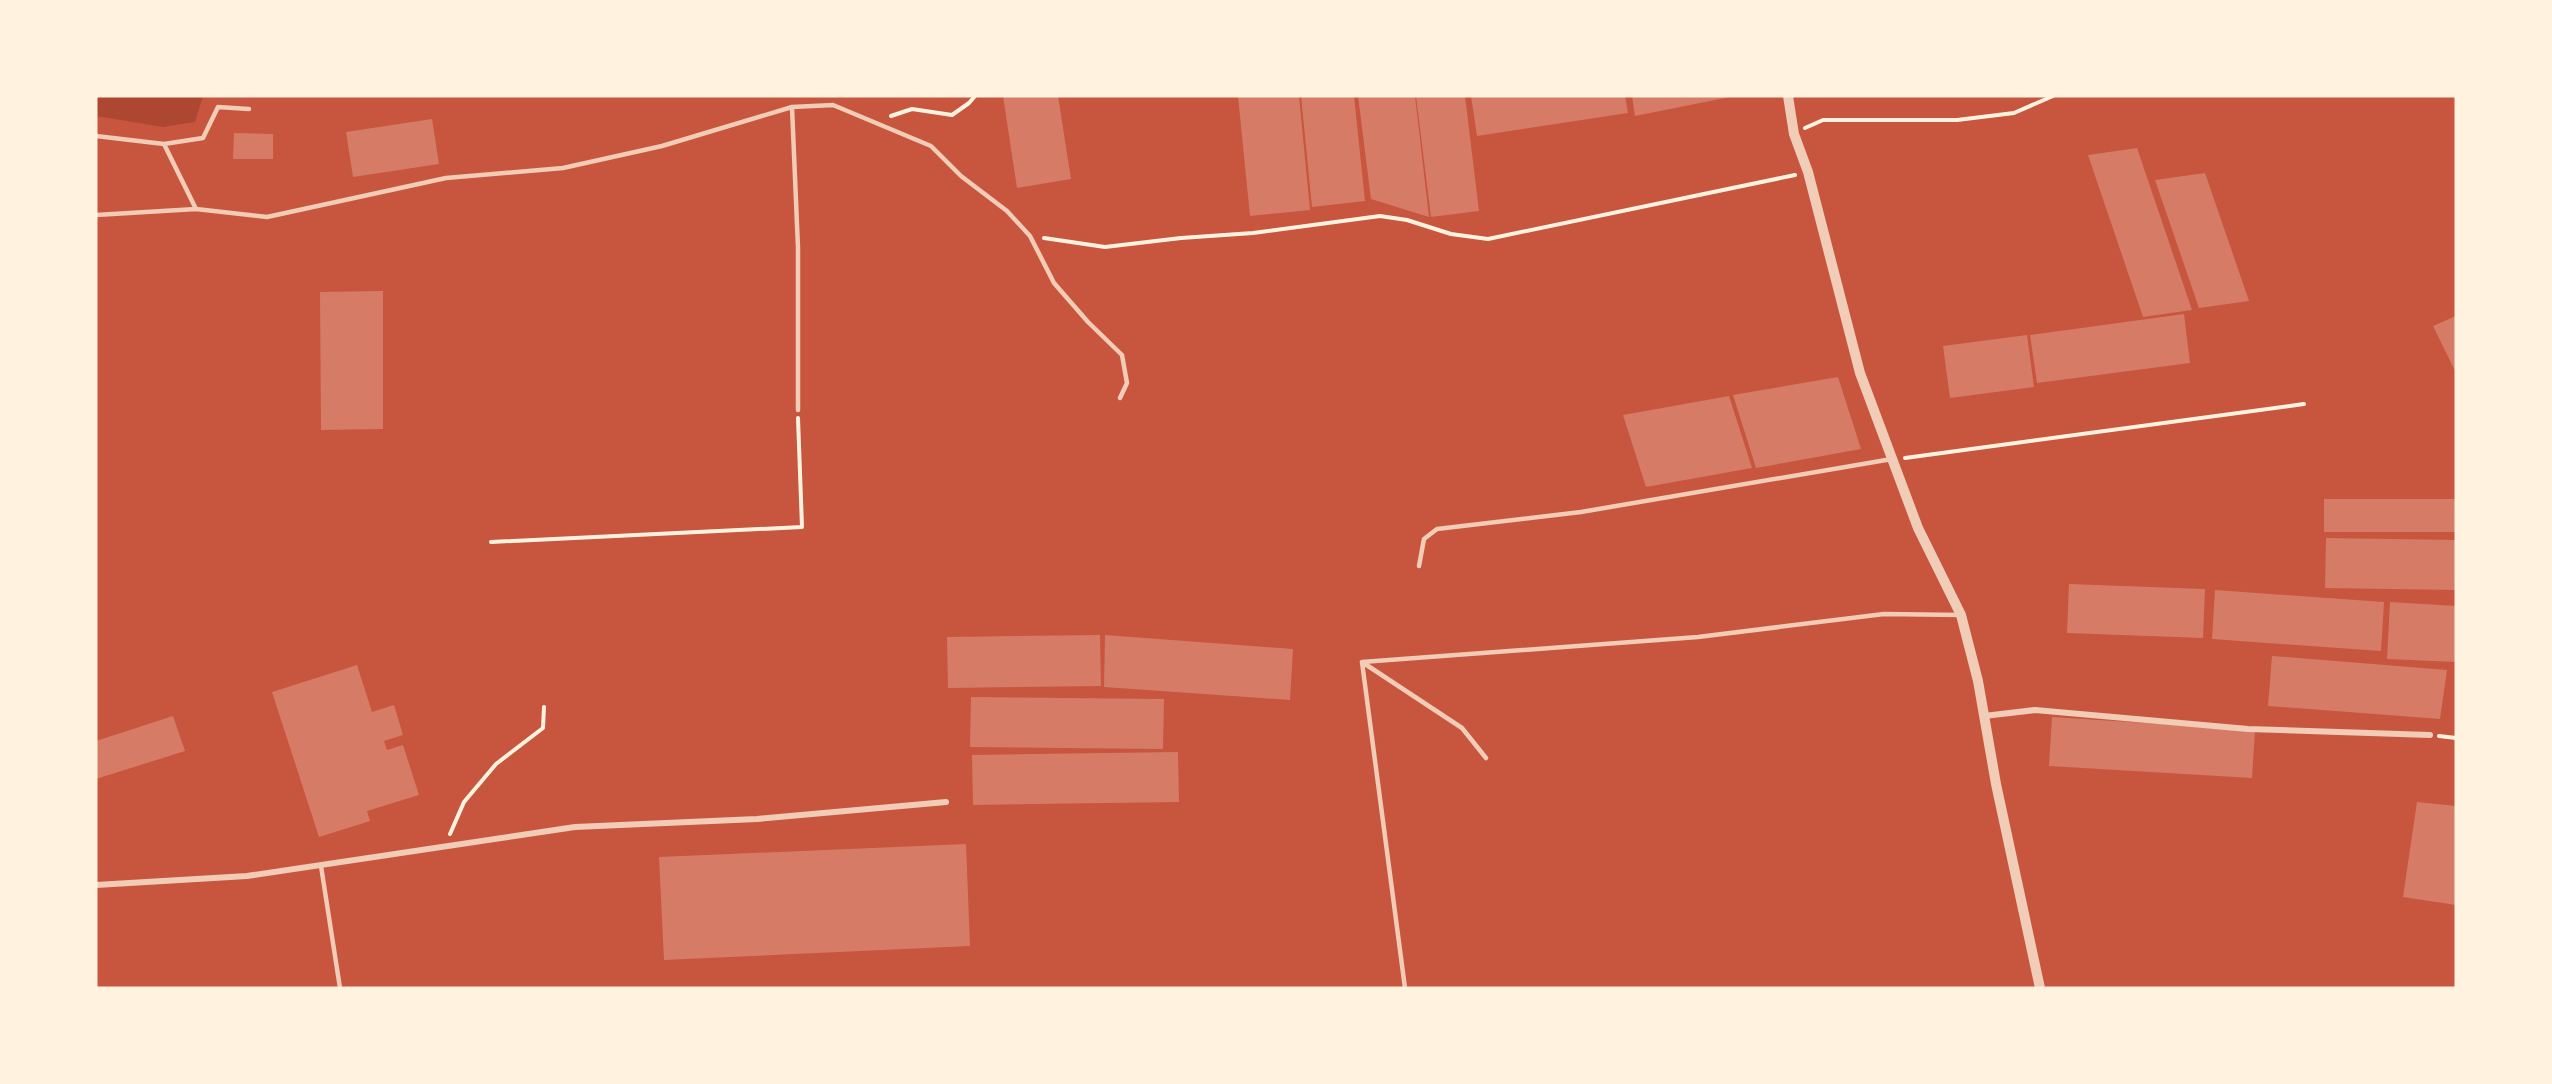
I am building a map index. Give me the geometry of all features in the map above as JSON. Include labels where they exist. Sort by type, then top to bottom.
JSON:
[{"type":"street","points":[[1788,96],[1794,134],[1808,172],[1860,373],[1918,528],[1961,615],[1978,681],[1996,784],[2040,988]]},
{"type":"street","points":[[1984,716],[2035,710],[2248,729],[2430,735]]},
{"type":"street","points":[[96,885],[247,876],[575,827],[757,819],[946,802]]},
{"type":"lane","points":[[96,215],[196,208],[267,217],[447,178],[563,168],[662,146],[792,107],[833,105],[930,146],[961,176],[1007,211],[1030,236],[1054,283],[1122,355],[1127,383],[1120,398]]},
{"type":"lane","points":[[96,136],[164,144],[203,138],[218,107],[249,109]]},
{"type":"lane","points":[[792,107],[798,248],[798,410]]},
{"type":"lane","points":[[164,144],[196,208]]},
{"type":"lane","points":[[1419,566],[1424,539],[1437,529],[1581,512],[1892,459]]},
{"type":"lane","points":[[1362,662],[1698,637],[1884,614],[1961,615]]},
{"type":"lane","points":[[1362,662],[1462,728],[1486,758]]},
{"type":"lane","points":[[1362,662],[1405,988]]},
{"type":"lane","points":[[321,866],[340,988]]},
{"type":"path","points":[[877,122],[912,109],[952,115],[969,104],[975,96]]},
{"type":"path","points":[[1794,134],[1823,120],[1957,120],[2014,113],[2054,96]]},
{"type":"path","points":[[1030,236],[1105,247],[1181,238],[1253,233],[1380,216],[1407,220],[1451,234],[1488,239],[1808,172]]},
{"type":"path","points":[[1892,459],[2304,404]]},
{"type":"path","points":[[491,542],[802,527],[798,410]]},
{"type":"path","points":[[443,848],[464,802],[496,764],[543,728],[544,707]]},
{"type":"shaded area","points":[[96,96],[203,96],[195,122],[163,127],[96,116]]},
{"type":"building","points":[[1003,96],[1058,96],[1071,179],[1017,188]]},
{"type":"building","points":[[1238,96],[1299,96],[1310,210],[1250,216]]},
{"type":"building","points":[[1301,96],[1354,96],[1365,201],[1312,207]]},
{"type":"building","points":[[1358,96],[1415,96],[1429,217],[1371,199]]},
{"type":"building","points":[[1416,96],[1465,96],[1479,211],[1431,217]]},
{"type":"building","points":[[1471,96],[1625,96],[1628,113],[1477,136]]},
{"type":"building","points":[[1632,96],[1730,96],[1730,97],[1635,116]]},
{"type":"building","points":[[432,119],[439,164],[353,177],[346,132]]},
{"type":"building","points":[[234,133],[273,134],[273,159],[233,159]]},
{"type":"building","points":[[2137,148],[2192,310],[2143,317],[2088,155]]},
{"type":"building","points":[[2205,173],[2249,301],[2199,308],[2155,180]]},
{"type":"building","points":[[383,291],[383,429],[321,430],[320,292]]},
{"type":"building","points":[[2184,314],[2190,363],[2037,383],[2030,335]]},
{"type":"building","points":[[2456,316],[2456,373],[2433,326]]},
{"type":"building","points":[[2027,335],[2034,387],[1950,398],[1943,346]]},
{"type":"building","points":[[1838,377],[1861,449],[1756,468],[1733,395]]},
{"type":"building","points":[[1729,396],[1752,468],[1646,487],[1623,415]]},
{"type":"building","points":[[2324,499],[2456,499],[2456,532],[2324,532]]},
{"type":"building","points":[[2326,538],[2456,540],[2456,590],[2325,588]]},
{"type":"building","points":[[2069,584],[2205,589],[2203,638],[2067,633]]},
{"type":"building","points":[[2215,590],[2384,602],[2381,651],[2212,639]]},
{"type":"building","points":[[2390,602],[2456,606],[2456,662],[2387,659]]},
{"type":"building","points":[[1100,635],[1101,686],[948,688],[947,637]]},
{"type":"building","points":[[1105,635],[1293,649],[1290,700],[1104,687]]},
{"type":"building","points":[[2272,656],[2447,670],[2440,719],[2268,706]]},
{"type":"building","points":[[357,665],[372,712],[394,705],[403,735],[384,741],[387,750],[403,745],[419,795],[367,811],[370,821],[319,837],[272,692]]},
{"type":"building","points":[[971,697],[1164,699],[1163,749],[970,747]]},
{"type":"building","points":[[173,716],[185,751],[96,779],[96,741]]},
{"type":"building","points":[[2052,717],[2255,730],[2252,778],[2049,766]]},
{"type":"building","points":[[1178,752],[1179,802],[973,805],[972,755]]},
{"type":"building","points":[[2417,802],[2456,806],[2456,905],[2403,897]]},
{"type":"building","points":[[966,844],[970,946],[664,960],[659,857]]}]
